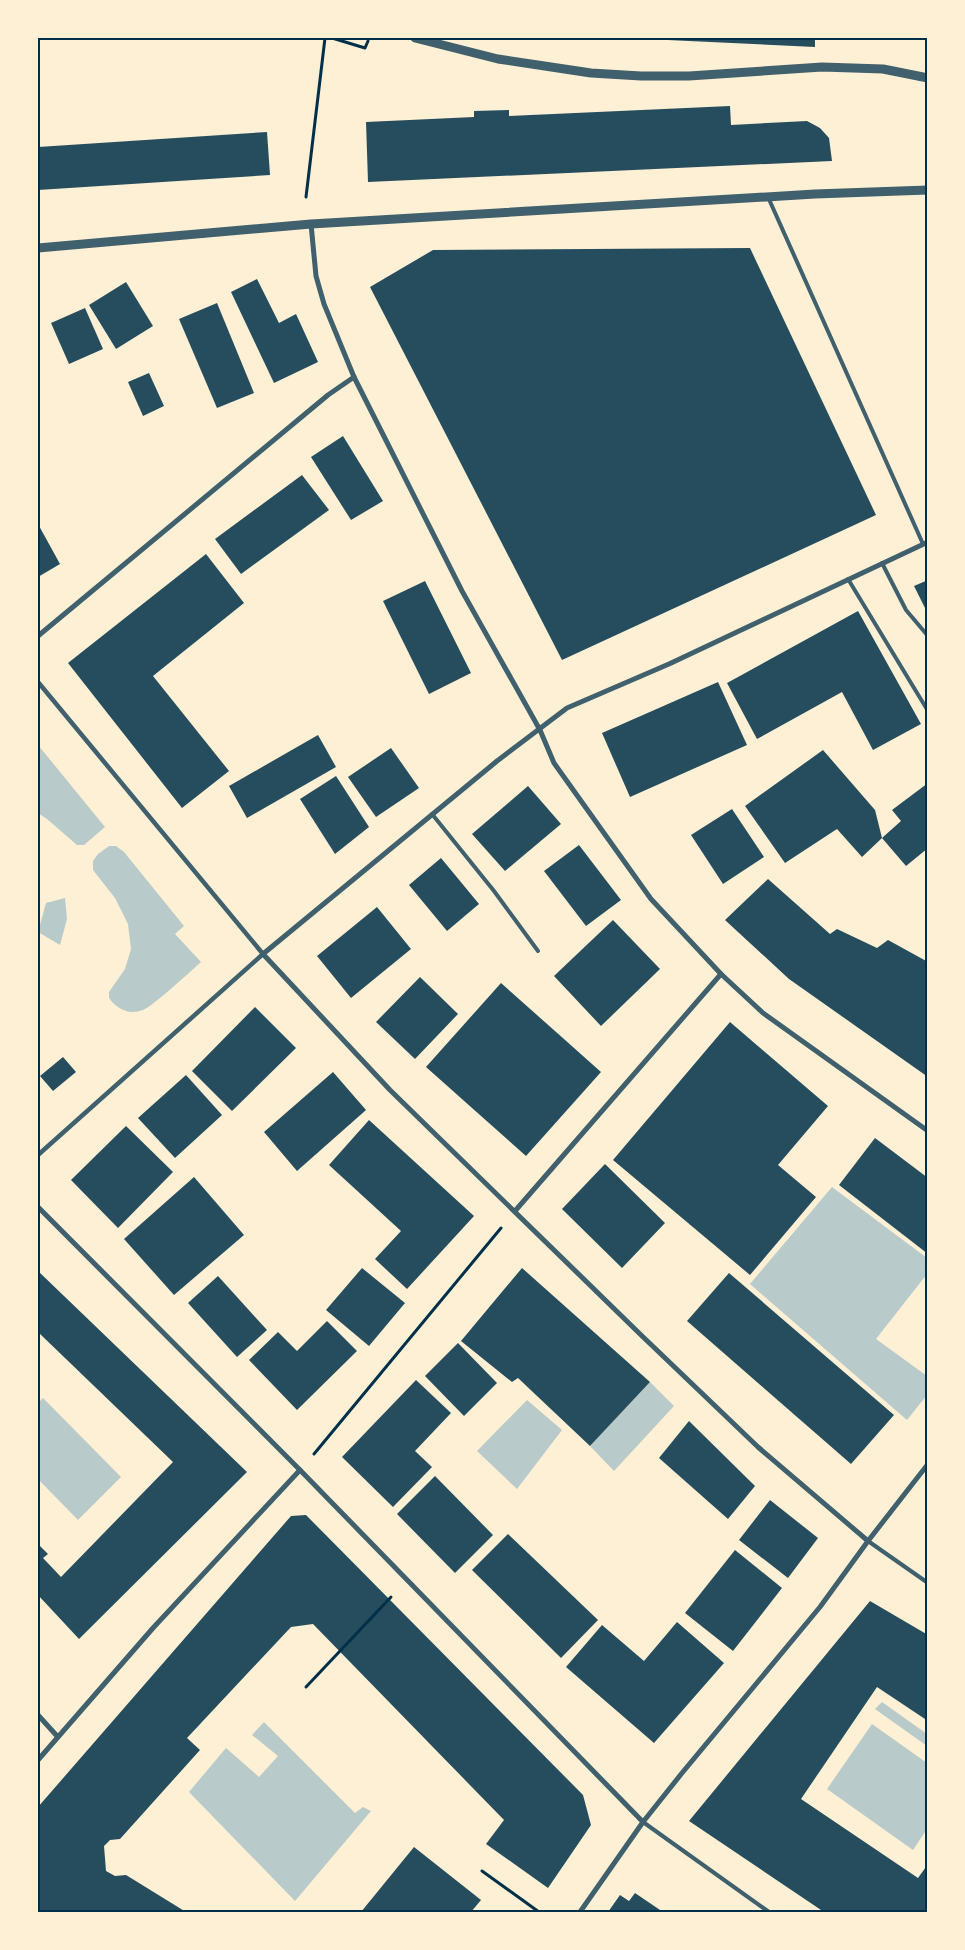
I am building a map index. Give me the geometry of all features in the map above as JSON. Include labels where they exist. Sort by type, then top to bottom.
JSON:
[{"type":"street","points":[[414,38],[498,59],[591,73],[689,76],[822,67],[883,69],[928,78]]},
{"type":"street","points":[[38,248],[311,224],[768,197],[928,190]]},
{"type":"street","points":[[311,224],[316,276],[324,304],[354,377],[462,591],[512,684],[540,730],[554,763],[651,899],[721,974],[763,1013],[928,1131]]},
{"type":"street","points":[[38,636],[328,395],[354,377]]},
{"type":"street","points":[[38,1155],[263,954],[497,761],[567,708],[669,664],[926,543]]},
{"type":"street","points":[[38,682],[263,954],[390,1090],[758,1447],[868,1541]]},
{"type":"street","points":[[515,1211],[721,974]]},
{"type":"street","points":[[38,1207],[300,1470],[643,1822]]},
{"type":"street","points":[[580,1912],[643,1822],[820,1607],[928,1464]]},
{"type":"street","points":[[38,1760],[152,1628],[300,1470]]},
{"type":"street","points":[[38,1715],[57,1736]]},
{"type":"lane","points":[[768,197],[926,543]]},
{"type":"lane","points":[[882,563],[906,610],[928,636]]},
{"type":"lane","points":[[848,579],[928,711]]},
{"type":"lane","points":[[432,814],[494,891],[538,951]]},
{"type":"lane","points":[[868,1541],[928,1584]]},
{"type":"lane","points":[[643,1822],[769,1912]]},
{"type":"path","points":[[306,198],[325,38]]},
{"type":"path","points":[[332,38],[365,48],[368,41]]},
{"type":"path","points":[[314,1454],[501,1228]]},
{"type":"path","points":[[306,1687],[391,1596]]},
{"type":"path","points":[[482,1871],[539,1912]]},
{"type":"shaded area","points":[[38,745],[105,827],[84,845],[77,845],[38,813]]},
{"type":"shaded area","points":[[109,846],[116,846],[124,852],[184,926],[175,934],[201,962],[148,1007],[133,1012],[128,1012],[116,1006],[109,998],[109,992],[125,969],[131,949],[128,924],[115,898],[93,870],[93,861],[98,854]]},
{"type":"shaded area","points":[[65,898],[67,919],[60,945],[38,932],[46,903]]},
{"type":"shaded area","points":[[832,1187],[927,1258],[927,1274],[876,1339],[927,1376],[927,1395],[907,1420],[750,1284]]},
{"type":"shaded area","points":[[650,1382],[674,1406],[614,1471],[590,1446]]},
{"type":"shaded area","points":[[43,1398],[121,1477],[78,1520],[38,1479],[38,1403]]},
{"type":"shaded area","points":[[527,1400],[562,1430],[517,1489],[477,1451]]},
{"type":"shaded area","points":[[882,1702],[927,1734],[927,1746],[875,1709]]},
{"type":"shaded area","points":[[264,1722],[355,1813],[363,1807],[371,1811],[295,1901],[189,1792],[226,1748],[259,1777],[278,1756],[252,1735]]},
{"type":"shaded area","points":[[872,1724],[927,1763],[927,1829],[913,1850],[827,1789]]},
{"type":"building","points":[[815,38],[815,47],[646,39]]},
{"type":"building","points":[[730,106],[731,125],[807,121],[820,128],[829,138],[832,161],[368,182],[366,122],[474,117],[474,111],[509,110],[509,116]]},
{"type":"building","points":[[267,132],[270,175],[38,190],[38,147]]},
{"type":"building","points":[[750,248],[876,515],[562,660],[370,287],[433,250]]},
{"type":"building","points":[[257,279],[279,323],[296,314],[318,362],[274,383],[231,292]]},
{"type":"building","points":[[126,282],[153,326],[116,349],[89,305]]},
{"type":"building","points":[[217,303],[254,393],[217,408],[179,319]]},
{"type":"building","points":[[85,308],[103,349],[69,364],[51,323]]},
{"type":"building","points":[[149,373],[164,406],[143,416],[128,382]]},
{"type":"building","points":[[343,436],[383,501],[351,520],[311,457]]},
{"type":"building","points":[[302,475],[329,510],[241,574],[215,539]]},
{"type":"building","points":[[38,524],[60,564],[38,577]]},
{"type":"building","points":[[206,554],[244,603],[153,676],[229,771],[182,808],[68,663]]},
{"type":"building","points":[[928,580],[928,614],[914,586]]},
{"type":"building","points":[[425,581],[471,673],[429,694],[383,601]]},
{"type":"building","points":[[858,611],[921,724],[873,750],[842,692],[757,739],[727,683]]},
{"type":"building","points":[[718,682],[747,745],[630,797],[602,733]]},
{"type":"building","points":[[318,735],[336,767],[247,818],[229,786]]},
{"type":"building","points":[[391,748],[419,788],[376,817],[348,777]]},
{"type":"building","points":[[823,750],[875,810],[882,838],[862,857],[837,829],[785,863],[745,806]]},
{"type":"building","points":[[336,776],[369,827],[335,854],[300,799]]},
{"type":"building","points":[[928,783],[928,848],[906,866],[882,838],[901,821],[892,810]]},
{"type":"building","points":[[528,786],[561,824],[505,871],[472,834]]},
{"type":"building","points":[[732,809],[764,857],[723,884],[691,835]]},
{"type":"building","points":[[579,845],[621,900],[586,926],[544,871]]},
{"type":"building","points":[[441,858],[479,904],[447,931],[409,885]]},
{"type":"building","points":[[768,879],[830,934],[837,929],[877,948],[888,940],[928,962],[928,1077],[789,979],[725,920]]},
{"type":"building","points":[[377,907],[411,949],[351,998],[317,956]]},
{"type":"building","points":[[613,920],[660,969],[601,1026],[554,976]]},
{"type":"building","points":[[420,977],[458,1014],[415,1059],[376,1022]]},
{"type":"building","points":[[501,983],[601,1072],[526,1156],[426,1067]]},
{"type":"building","points":[[255,1007],[296,1048],[232,1111],[192,1071]]},
{"type":"building","points":[[730,1022],[828,1106],[778,1165],[816,1197],[750,1275],[613,1160]]},
{"type":"building","points":[[63,1057],[76,1072],[53,1091],[40,1076]]},
{"type":"building","points":[[333,1072],[366,1110],[297,1171],[264,1132]]},
{"type":"building","points":[[186,1075],[222,1115],[175,1158],[138,1118]]},
{"type":"building","points":[[369,1120],[474,1216],[407,1289],[375,1259],[401,1231],[329,1165]]},
{"type":"building","points":[[126,1126],[173,1172],[118,1228],[71,1180]]},
{"type":"building","points":[[875,1138],[928,1178],[928,1254],[839,1185]]},
{"type":"building","points":[[605,1164],[665,1223],[622,1268],[562,1209]]},
{"type":"building","points":[[194,1177],[244,1235],[174,1295],[124,1239]]},
{"type":"building","points":[[362,1268],[405,1303],[369,1346],[326,1310]]},
{"type":"building","points":[[522,1268],[650,1382],[590,1446],[518,1378],[512,1382],[461,1341]]},
{"type":"building","points":[[38,1271],[247,1472],[79,1639],[38,1595],[38,1544],[48,1554],[43,1558],[61,1577],[173,1462],[38,1332]]},
{"type":"building","points":[[729,1273],[894,1415],[851,1464],[687,1321]]},
{"type":"building","points":[[218,1276],[267,1330],[237,1357],[188,1303]]},
{"type":"building","points":[[327,1321],[357,1351],[297,1410],[249,1360],[278,1332],[297,1351]]},
{"type":"building","points":[[458,1343],[497,1383],[464,1416],[425,1376]]},
{"type":"building","points":[[416,1380],[451,1413],[415,1451],[432,1467],[393,1507],[342,1457]]},
{"type":"building","points":[[689,1421],[755,1486],[728,1519],[659,1458]]},
{"type":"building","points":[[435,1476],[493,1535],[455,1573],[397,1514]]},
{"type":"building","points":[[770,1500],[818,1538],[788,1578],[739,1540]]},
{"type":"building","points":[[306,1515],[583,1795],[591,1825],[548,1888],[486,1844],[504,1820],[313,1624],[291,1627],[187,1738],[200,1750],[120,1839],[110,1840],[104,1846],[106,1871],[115,1876],[126,1875],[186,1912],[38,1912],[38,1807],[291,1516]]},
{"type":"building","points":[[508,1534],[598,1620],[561,1658],[472,1570]]},
{"type":"building","points":[[735,1550],[782,1588],[733,1651],[685,1613]]},
{"type":"building","points":[[870,1601],[928,1635],[928,1721],[877,1687],[801,1799],[918,1878],[928,1864],[928,1912],[824,1912],[689,1821]]},
{"type":"building","points":[[677,1622],[724,1663],[654,1743],[566,1667],[602,1625],[644,1661]]},
{"type":"building","points":[[414,1847],[481,1900],[471,1912],[361,1912]]},
{"type":"building","points":[[635,1893],[663,1912],[608,1912],[620,1895],[629,1901]]}]
